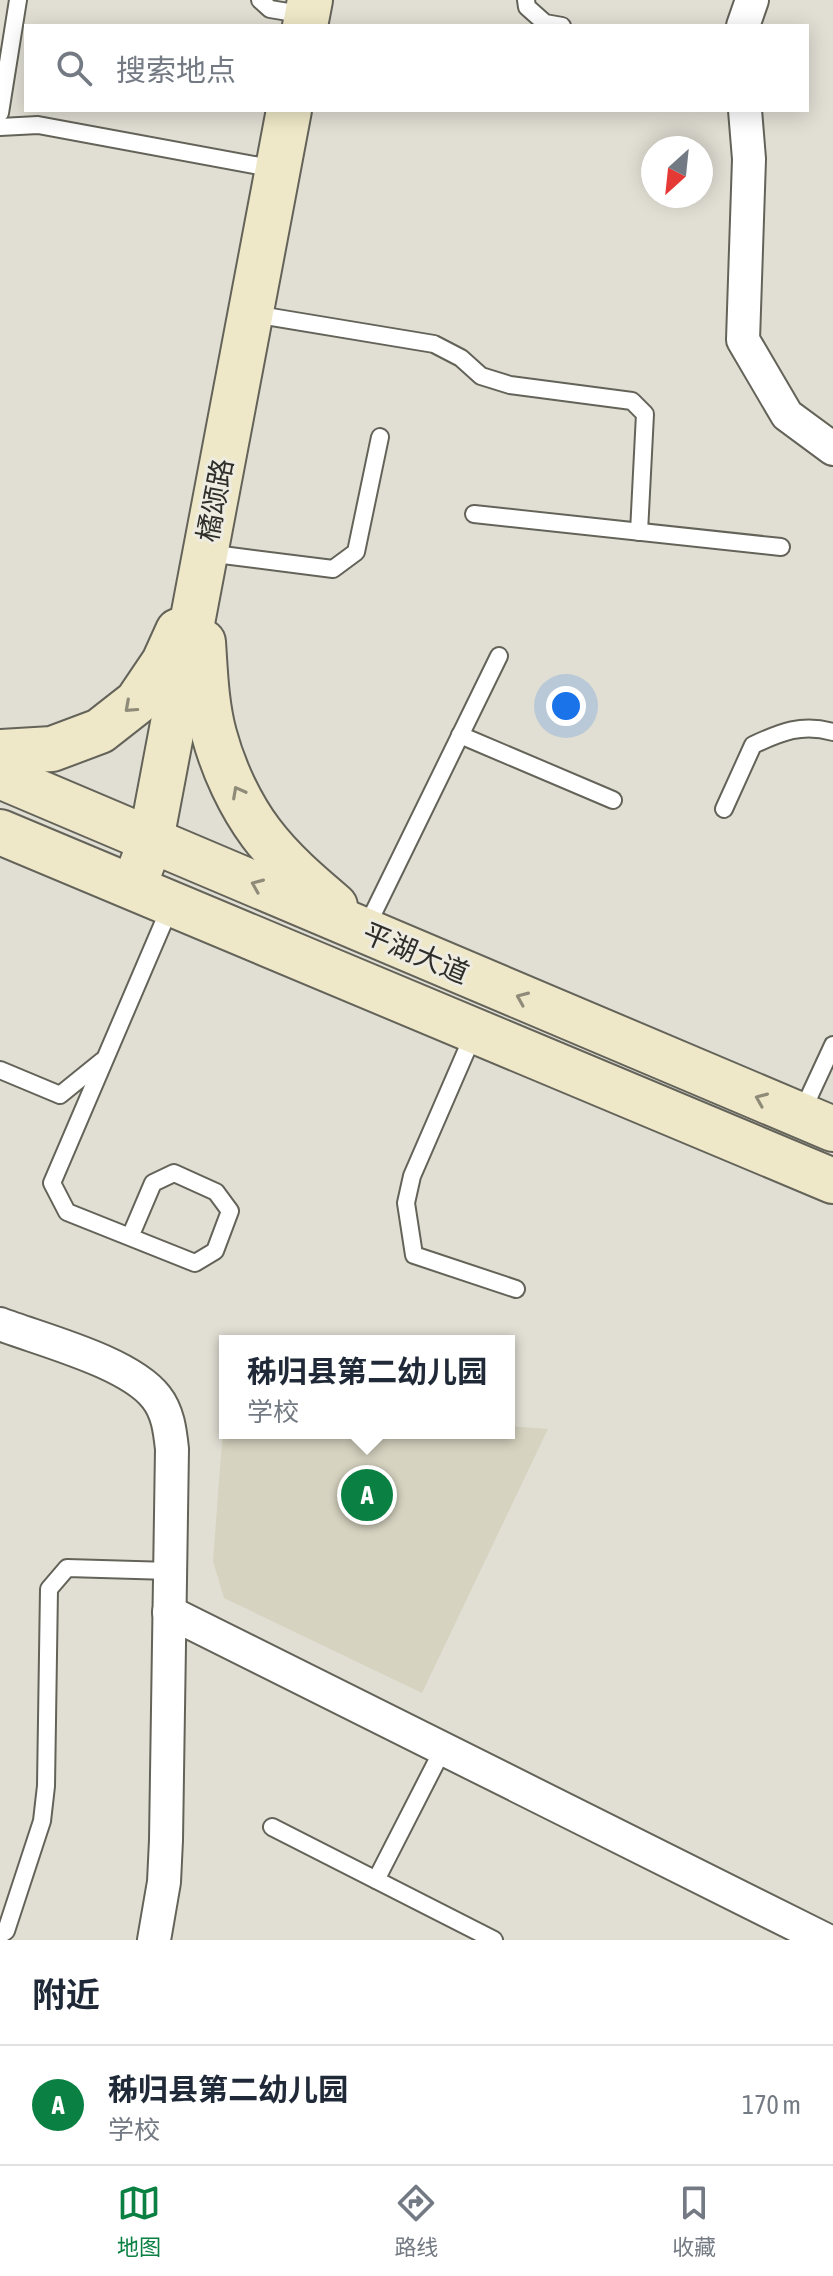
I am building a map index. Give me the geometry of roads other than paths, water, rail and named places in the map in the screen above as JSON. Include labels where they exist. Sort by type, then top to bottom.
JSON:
[{"type":"main road","name":"橘颂路","points":[[160,911],[151,840],[289,112]]},
{"type":"main road","points":[[0,752],[52,749],[100,731],[137,702],[164,662],[185,616],[204,559]]},
{"type":"main road","points":[[204,559],[202,621],[205,678],[214,733],[232,784],[260,833],[296,873],[365,931]]},
{"type":"main road","name":"平湖大道","points":[[0,776],[817,1122]]},
{"type":"main road","name":"平湖大道","points":[[0,832],[160,911],[833,1181]]},
{"type":"street","points":[[744,24],[752,0]]},
{"type":"street","points":[[745,112],[749,159],[743,340],[787,415],[833,449]]},
{"type":"street","points":[[0,1324],[110,1364],[135,1378],[157,1397],[169,1422],[172,1449],[164,1882],[154,1940]]},
{"type":"street","points":[[169,1612],[443,1749],[787,1931],[826,1940]]},
{"type":"lane","points":[[0,113],[18,0]]},
{"type":"lane","points":[[260,0],[270,9],[307,14]]},
{"type":"lane","points":[[526,0],[527,7],[545,23],[551,24]]},
{"type":"lane","points":[[0,127],[38,125],[278,169]]},
{"type":"lane","points":[[251,313],[434,344],[461,358],[481,376],[510,385],[632,401],[645,414],[639,532]]},
{"type":"lane","points":[[204,559],[333,569],[356,552],[380,437]]},
{"type":"lane","points":[[474,514],[781,547]]},
{"type":"lane","points":[[365,931],[499,656]]},
{"type":"lane","points":[[724,809],[753,745],[784,731],[818,728],[833,732]]},
{"type":"lane","points":[[460,735],[613,800]]},
{"type":"lane","points":[[130,1237],[153,1183],[174,1173],[216,1192],[230,1211],[215,1251],[195,1263],[67,1212],[52,1183],[105,1058],[160,911]]},
{"type":"lane","points":[[817,1122],[833,1045]]},
{"type":"lane","points":[[468,1047],[412,1176],[406,1203],[414,1255],[516,1289]]},
{"type":"lane","points":[[0,1070],[60,1095],[105,1058]]},
{"type":"lane","points":[[0,1935],[6,1931],[42,1821],[46,1786],[49,1589],[67,1568],[170,1571]]},
{"type":"lane","points":[[376,1880],[443,1749]]},
{"type":"lane","points":[[272,1827],[494,1940]]},
{"type":"place","name":"秭归县第二幼儿园","points":[[367,1495]]}]
